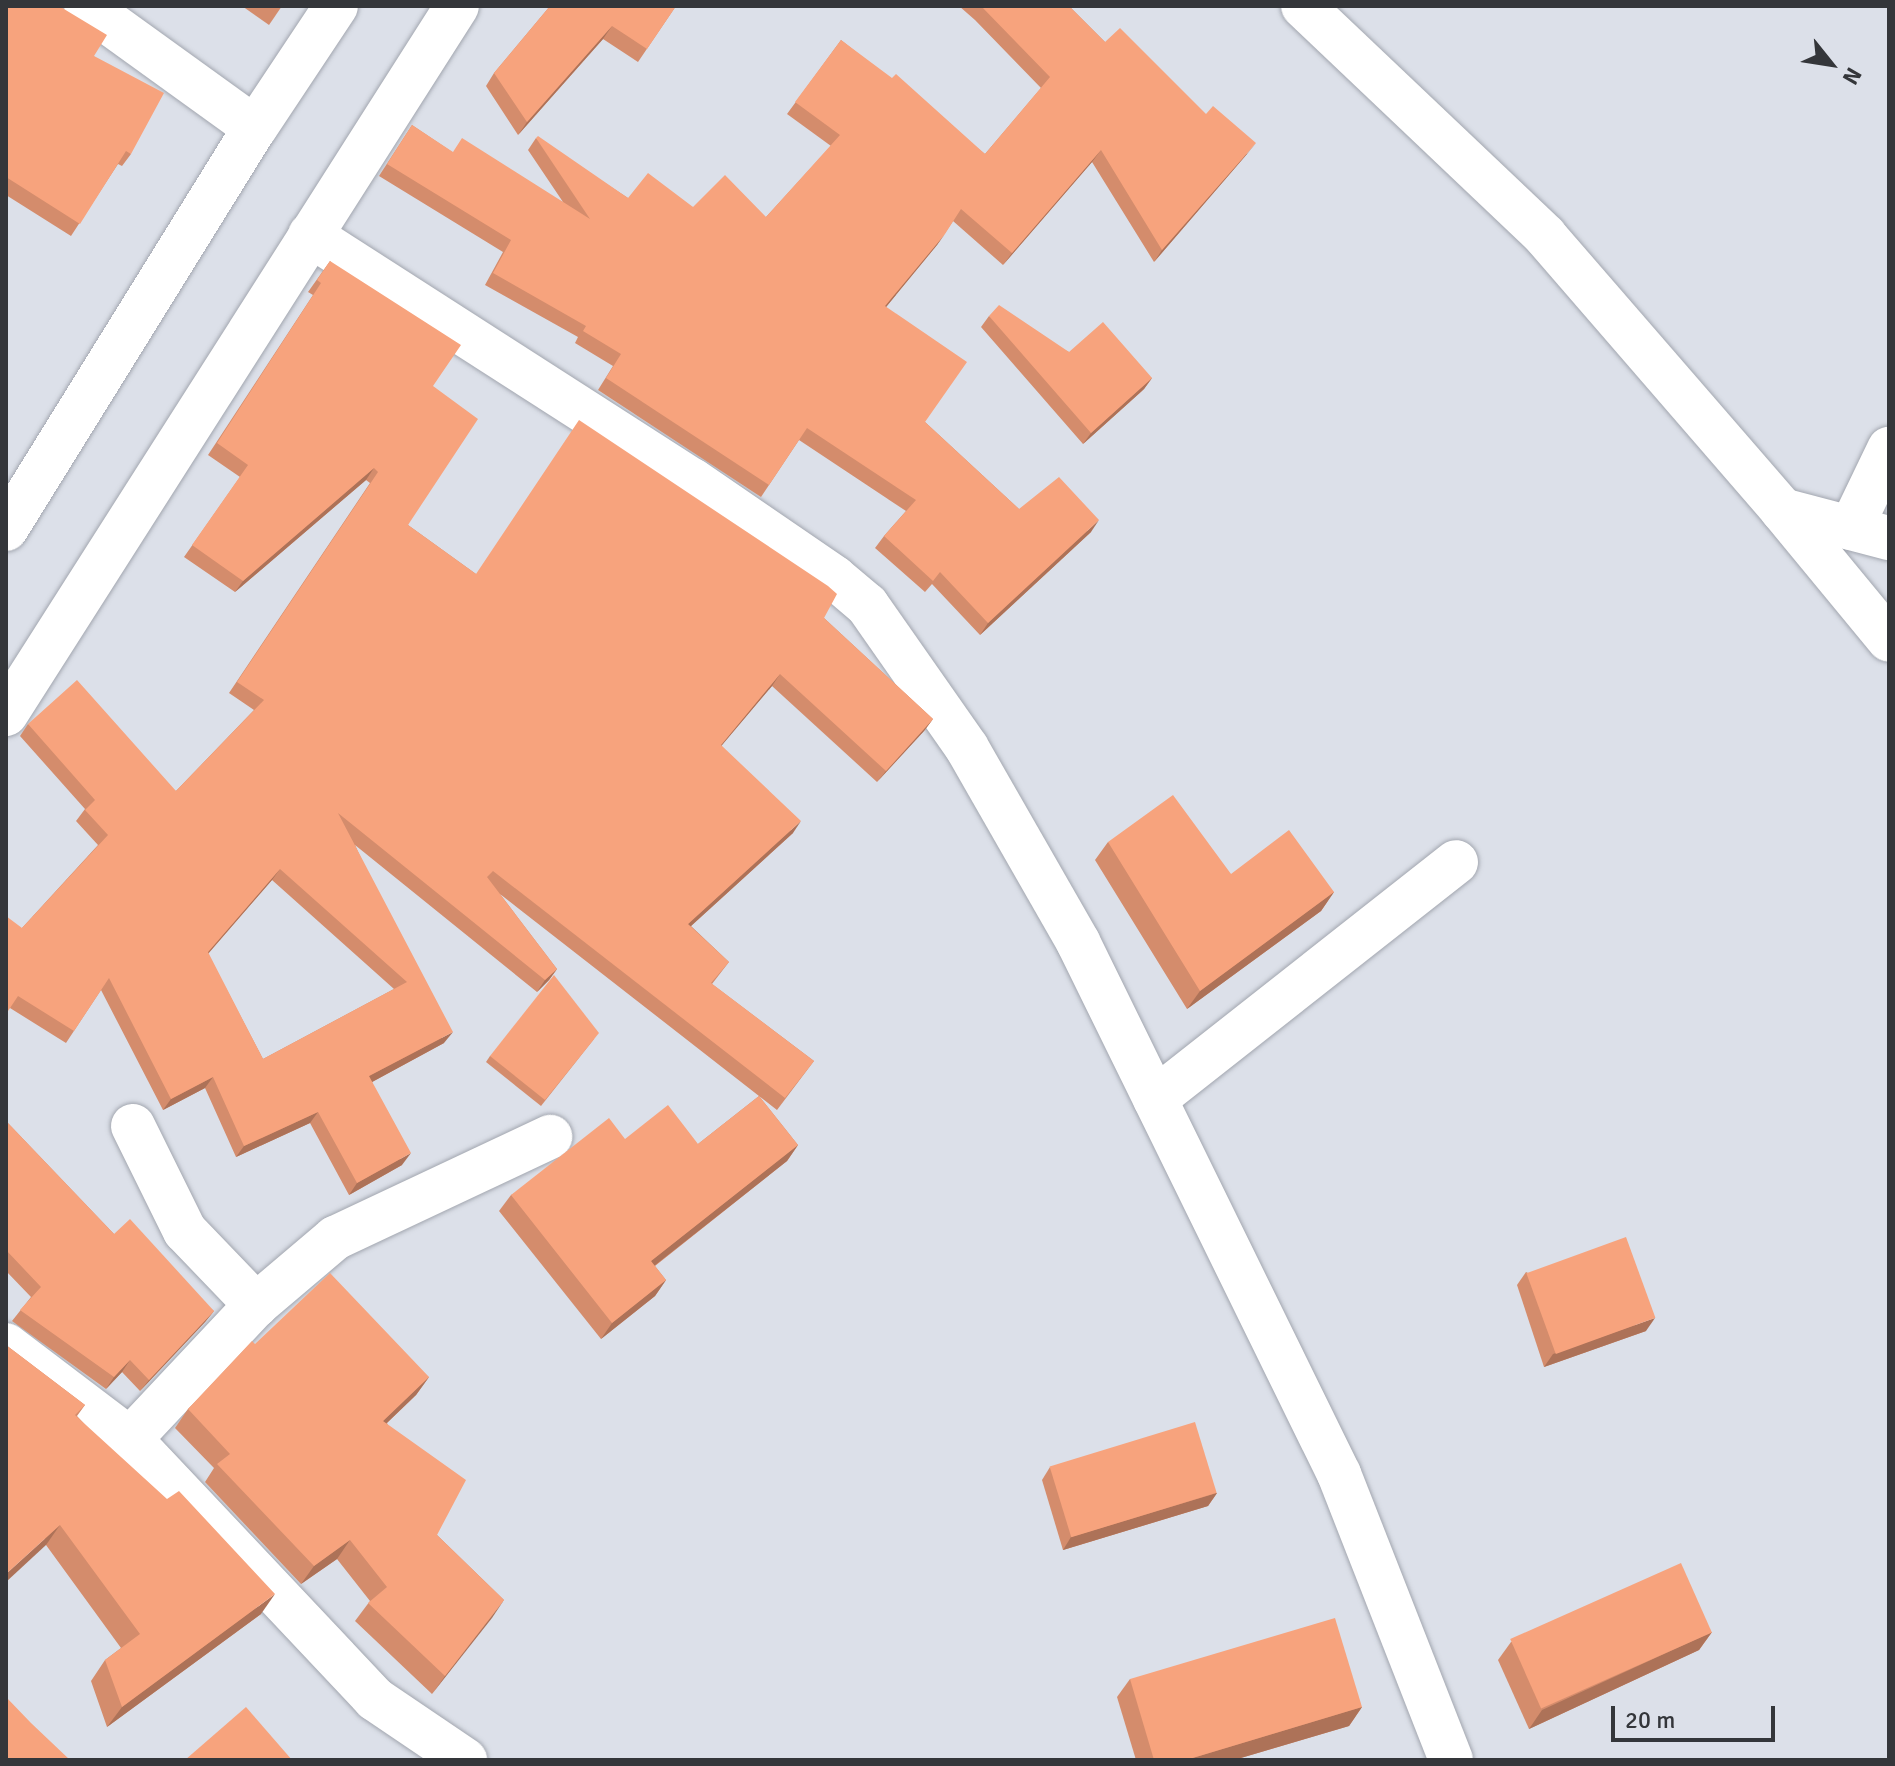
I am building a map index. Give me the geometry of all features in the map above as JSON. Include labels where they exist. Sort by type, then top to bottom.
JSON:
[{"type":"street","points":[[86,6],[255,128]]},
{"type":"street","points":[[6,529],[255,128],[336,6]]},
{"type":"street","points":[[6,714],[457,6]]},
{"type":"street","points":[[1303,6],[1545,236],[1782,510],[1889,640]]},
{"type":"street","points":[[310,235],[692,480],[835,578],[867,605],[967,748],[1078,942],[1339,1474],[1451,1760]]},
{"type":"street","points":[[1782,510],[1870,533],[1889,449]]},
{"type":"street","points":[[1155,1099],[1456,862]]},
{"type":"street","points":[[133,1126],[185,1231],[256,1305]]},
{"type":"street","points":[[130,1439],[256,1305],[335,1238],[550,1137]]},
{"type":"street","points":[[6,1345],[130,1439],[375,1699],[465,1760]]},
{"type":"building","points":[[6,6],[59,6],[107,35],[94,56],[164,93],[131,154],[126,151],[80,224],[6,177]]},
{"type":"building","points":[[550,6],[676,6],[647,49],[612,26],[527,122],[494,73]]},
{"type":"building","points":[[981,6],[1069,6],[1105,42],[1120,28],[1206,114],[1213,106],[1256,143],[1162,250],[1101,150],[1012,253],[961,209],[945,234],[885,306],[967,362],[925,422],[1019,509],[1059,477],[1099,520],[988,623],[940,572],[933,581],[884,536],[916,500],[807,428],[769,485],[606,378],[621,354],[583,331],[586,326],[493,273],[511,240],[387,164],[412,125],[453,152],[462,138],[590,219],[536,138],[538,136],[628,198],[648,173],[693,207],[725,175],[766,217],[840,135],[795,102],[841,40],[892,78],[896,74],[985,154],[1050,77]]},
{"type":"building","points":[[330,261],[461,345],[433,386],[478,419],[408,525],[476,574],[579,420],[828,586],[837,594],[824,618],[933,719],[886,771],[780,674],[721,745],[801,821],[688,924],[729,962],[711,983],[814,1061],[785,1098],[493,871],[487,877],[557,969],[545,980],[338,813],[453,1032],[369,1076],[411,1153],[357,1183],[318,1112],[244,1146],[213,1077],[171,1099],[109,978],[74,1031],[18,996],[6,1014],[6,916],[22,928],[108,835],[85,810],[95,800],[28,724],[77,680],[176,791],[264,700],[237,682],[378,472],[374,468],[243,581],[192,545],[248,465],[217,443],[321,283],[317,280]],"holes":[[[280,869],[407,982],[263,1059],[208,952]]]},
{"type":"building","points":[[999,305],[1069,352],[1103,322],[1152,378],[1091,433],[989,316]]},
{"type":"building","points":[[1173,795],[1231,874],[1289,830],[1334,892],[1200,991],[1108,842]]},
{"type":"building","points":[[554,975],[599,1033],[545,1100],[490,1056]]},
{"type":"building","points":[[759,1096],[798,1145],[651,1261],[666,1280],[612,1323],[511,1195],[609,1118],[625,1139],[668,1105],[698,1144]]},
{"type":"building","points":[[6,1121],[114,1234],[130,1219],[214,1311],[149,1380],[130,1360],[114,1377],[20,1310],[41,1287],[6,1250]]},
{"type":"building","points":[[1626,1237],[1655,1318],[1556,1354],[1526,1273]]},
{"type":"building","points":[[330,1273],[429,1377],[383,1421],[466,1480],[437,1535],[504,1600],[445,1676],[368,1603],[387,1587],[350,1540],[314,1566],[217,1464],[230,1454],[188,1409],[252,1341],[255,1344]]},
{"type":"building","points":[[6,1345],[85,1405],[75,1415],[167,1499],[179,1491],[275,1594],[122,1707],[105,1660],[140,1634],[60,1525],[6,1574]]},
{"type":"building","points":[[1195,1422],[1217,1493],[1071,1537],[1050,1466]]},
{"type":"building","points":[[1681,1563],[1712,1632],[1541,1708],[1510,1639]]},
{"type":"building","points":[[1335,1618],[1362,1707],[1186,1760],[1154,1760],[1130,1679]]},
{"type":"building","points":[[6,1697],[31,1723],[70,1760],[6,1760]]},
{"type":"building","points":[[246,1707],[292,1760],[185,1760]]}]
